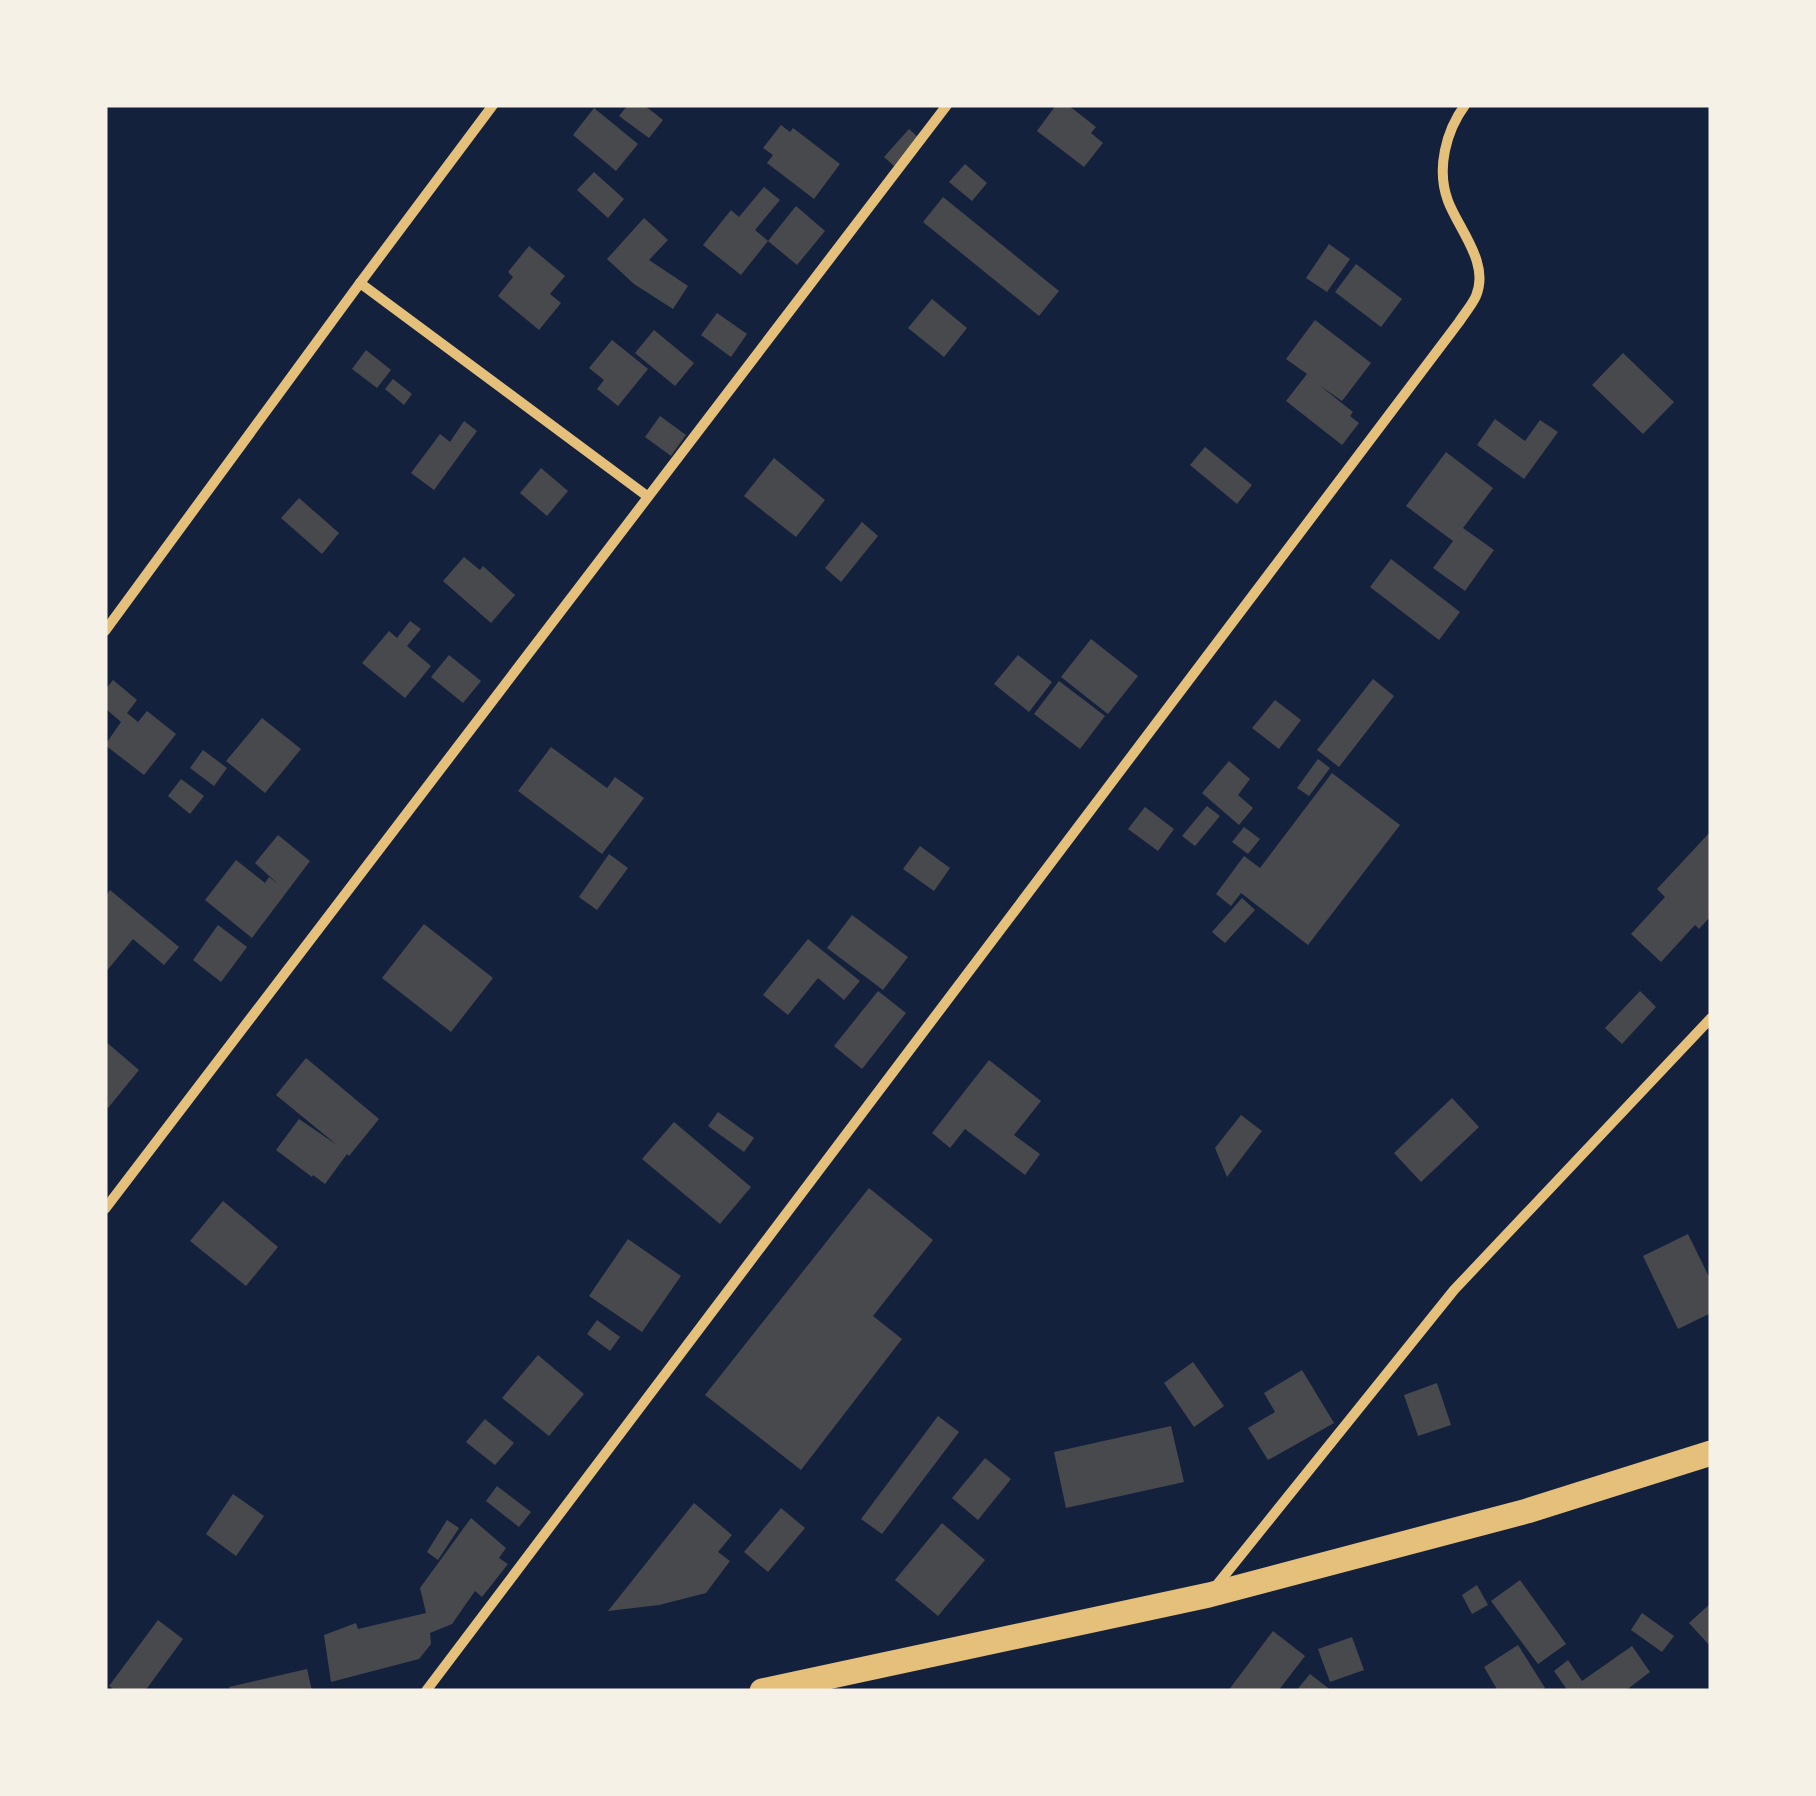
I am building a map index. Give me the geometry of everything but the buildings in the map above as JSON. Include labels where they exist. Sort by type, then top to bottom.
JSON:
[{"type":"main road","points":[[762,1691],[1209,1595],[1527,1511],[1711,1454]]},
{"type":"street","points":[[105,630],[494,105]]},
{"type":"street","points":[[105,1209],[947,105]]},
{"type":"street","points":[[426,1691],[1478,293],[1479,263],[1446,198],[1442,158],[1454,121],[1466,105]]},
{"type":"street","points":[[360,283],[647,496]]},
{"type":"street","points":[[1209,1595],[1454,1290],[1711,1018]]}]
